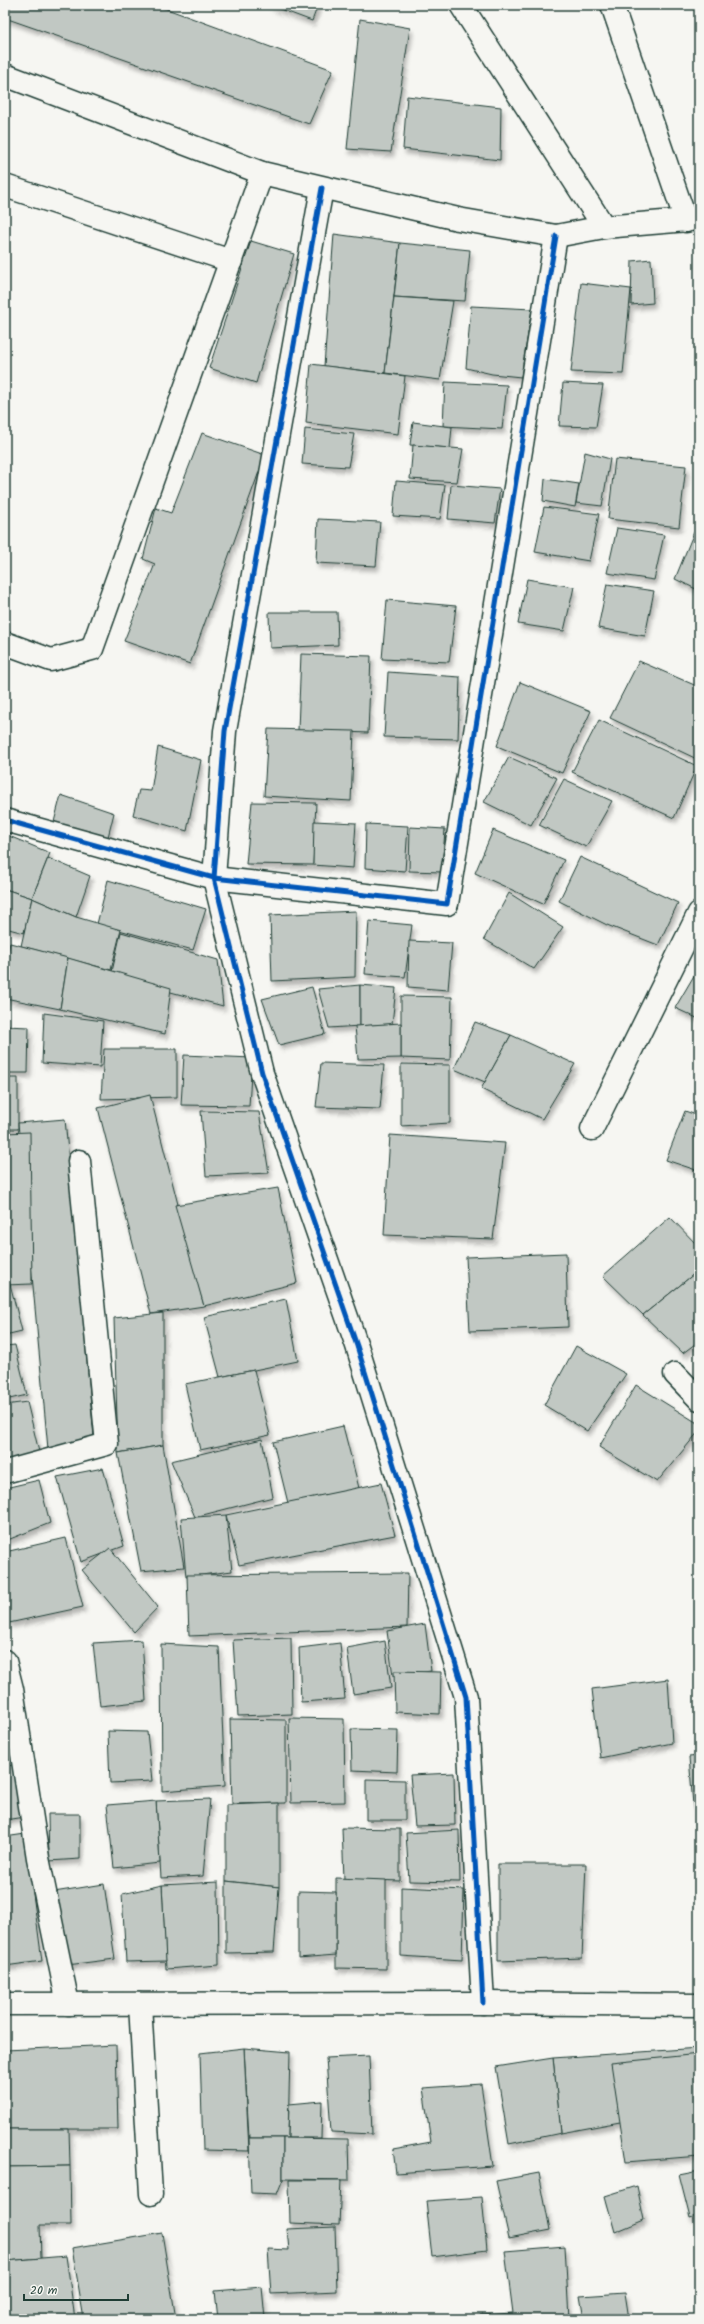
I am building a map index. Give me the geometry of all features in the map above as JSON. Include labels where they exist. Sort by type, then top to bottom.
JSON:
[{"type":"street","points":[[461,5],[604,227]]},
{"type":"street","points":[[5,75],[262,173],[458,219],[556,236],[604,227],[692,220],[612,5]]},
{"type":"street","points":[[5,643],[51,660],[92,649],[262,173]]},
{"type":"street","points":[[5,186],[231,261]]},
{"type":"street","points":[[322,188],[225,731],[214,878],[262,1073],[357,1346],[466,1697],[484,2003]]},
{"type":"street","points":[[5,820],[214,878],[447,904],[556,236]]},
{"type":"street","points":[[592,1129],[699,913]]},
{"type":"street","points":[[5,1472],[107,1444],[79,1160]]},
{"type":"street","points":[[675,1374],[699,1399]]},
{"type":"street","points":[[5,1661],[12,1689],[38,1858],[68,2004]]},
{"type":"street","points":[[5,2004],[484,2003],[699,2005]]},
{"type":"street","points":[[140,2004],[151,2194]]},
{"type":"building","points":[[5,5],[156,5],[333,70],[309,124],[5,18]]},
{"type":"building","points":[[269,5],[318,5],[312,21]]},
{"type":"building","points":[[360,19],[410,28],[391,152],[347,149]]},
{"type":"building","points":[[407,96],[501,107],[500,160],[403,149]]},
{"type":"building","points":[[334,234],[400,243],[385,373],[324,366]]},
{"type":"building","points":[[251,241],[294,254],[256,383],[209,368]]},
{"type":"building","points":[[400,243],[470,250],[465,301],[394,297]]},
{"type":"building","points":[[651,259],[653,303],[631,305],[632,261]]},
{"type":"building","points":[[581,283],[631,289],[623,374],[571,372]]},
{"type":"building","points":[[394,297],[453,301],[440,380],[385,373]]},
{"type":"building","points":[[471,306],[532,309],[521,377],[492,374],[466,368]]},
{"type":"building","points":[[311,364],[405,376],[398,434],[306,423]]},
{"type":"building","points":[[445,382],[507,385],[502,429],[443,426]]},
{"type":"building","points":[[563,383],[603,385],[596,427],[559,426]]},
{"type":"building","points":[[413,422],[452,427],[450,448],[410,445]]},
{"type":"building","points":[[305,429],[354,434],[348,467],[302,464]]},
{"type":"building","points":[[202,433],[265,455],[190,664],[124,641],[155,564],[143,559],[156,508],[171,513]]},
{"type":"building","points":[[413,445],[463,449],[457,482],[410,479]]},
{"type":"building","points":[[585,452],[610,459],[602,506],[576,503]]},
{"type":"building","points":[[615,459],[686,466],[679,527],[608,519]]},
{"type":"building","points":[[545,479],[579,484],[575,507],[543,501]]},
{"type":"building","points":[[396,481],[445,485],[440,519],[393,516]]},
{"type":"building","points":[[451,485],[500,489],[495,523],[448,519]]},
{"type":"building","points":[[544,507],[599,514],[589,561],[535,552]]},
{"type":"building","points":[[318,519],[380,522],[376,566],[316,563]]},
{"type":"building","points":[[617,528],[664,535],[654,580],[607,573]]},
{"type":"building","points":[[694,532],[699,533],[699,583],[696,589],[675,579]]},
{"type":"building","points":[[527,579],[574,587],[564,631],[518,624]]},
{"type":"building","points":[[607,584],[654,591],[645,636],[598,628]]},
{"type":"building","points":[[387,600],[456,606],[449,662],[382,659]]},
{"type":"building","points":[[269,612],[337,612],[338,645],[270,648]]},
{"type":"building","points":[[301,654],[371,656],[368,733],[298,730]]},
{"type":"building","points":[[639,661],[699,687],[699,760],[610,718]]},
{"type":"building","points":[[388,672],[460,677],[458,739],[384,737]]},
{"type":"building","points":[[520,682],[591,711],[562,773],[497,746]]},
{"type":"building","points":[[599,720],[697,766],[674,818],[572,772]]},
{"type":"building","points":[[268,729],[354,731],[351,801],[264,796]]},
{"type":"building","points":[[158,747],[201,760],[187,831],[133,815],[139,790],[151,791]]},
{"type":"building","points":[[509,757],[557,778],[531,825],[484,802]]},
{"type":"building","points":[[564,779],[612,801],[586,847],[539,825]]},
{"type":"building","points":[[61,795],[114,813],[108,837],[54,822]]},
{"type":"building","points":[[252,802],[316,803],[313,865],[246,864]]},
{"type":"building","points":[[314,821],[356,823],[353,868],[313,865]]},
{"type":"building","points":[[366,824],[408,826],[405,871],[365,868]]},
{"type":"building","points":[[410,827],[445,829],[442,872],[409,871]]},
{"type":"building","points":[[493,830],[564,860],[543,904],[475,873]]},
{"type":"building","points":[[9,836],[50,853],[32,898],[5,889],[5,845]]},
{"type":"building","points":[[580,857],[678,903],[658,945],[607,925],[559,901]]},
{"type":"building","points":[[48,858],[90,876],[76,917],[32,898]]},
{"type":"building","points":[[108,880],[206,909],[193,950],[97,924]]},
{"type":"building","points":[[5,889],[32,898],[24,933],[5,928]]},
{"type":"building","points":[[509,893],[563,927],[534,969],[484,939]]},
{"type":"building","points":[[32,898],[76,917],[121,930],[111,970],[21,946]]},
{"type":"building","points":[[356,911],[355,977],[272,981],[270,915]]},
{"type":"building","points":[[369,921],[412,925],[405,977],[365,974]]},
{"type":"building","points":[[121,932],[218,960],[223,1006],[111,976]]},
{"type":"building","points":[[409,941],[452,943],[448,990],[408,987]]},
{"type":"building","points":[[10,943],[68,958],[60,1009],[5,998],[5,964]]},
{"type":"building","points":[[68,958],[171,988],[165,1034],[60,1009]]},
{"type":"building","points":[[699,967],[699,1019],[675,1008]]},
{"type":"building","points":[[360,985],[360,1026],[329,1028],[318,989]]},
{"type":"building","points":[[360,985],[396,988],[392,1024],[360,1026]]},
{"type":"building","points":[[312,987],[325,1034],[279,1045],[262,999]]},
{"type":"building","points":[[401,996],[452,997],[450,1060],[401,1058]]},
{"type":"building","points":[[44,1013],[103,1021],[100,1067],[42,1063]]},
{"type":"building","points":[[475,1022],[511,1035],[485,1082],[454,1069]]},
{"type":"building","points":[[401,1023],[401,1058],[358,1059],[355,1026]]},
{"type":"building","points":[[5,1026],[29,1027],[28,1073],[5,1073]]},
{"type":"building","points":[[511,1035],[575,1064],[542,1119],[481,1089]]},
{"type":"building","points":[[104,1049],[177,1049],[177,1097],[101,1099]]},
{"type":"building","points":[[184,1055],[252,1058],[249,1106],[181,1105]]},
{"type":"building","points":[[321,1063],[384,1065],[380,1109],[316,1107]]},
{"type":"building","points":[[401,1064],[450,1065],[450,1123],[401,1126]]},
{"type":"building","points":[[5,1078],[18,1078],[18,1129],[5,1129]]},
{"type":"building","points":[[150,1095],[204,1306],[151,1314],[98,1108]]},
{"type":"building","points":[[201,1111],[259,1112],[269,1173],[206,1176]]},
{"type":"building","points":[[685,1111],[699,1116],[699,1171],[666,1160]]},
{"type":"building","points":[[65,1119],[94,1437],[48,1449],[18,1123]]},
{"type":"building","points":[[30,1132],[32,1284],[5,1285],[5,1133]]},
{"type":"building","points":[[390,1135],[505,1143],[493,1239],[384,1235]]},
{"type":"building","points":[[278,1188],[297,1283],[204,1306],[175,1205]]},
{"type":"building","points":[[670,1217],[699,1247],[699,1270],[643,1315],[603,1276]]},
{"type":"building","points":[[566,1253],[568,1327],[470,1331],[466,1257]]},
{"type":"building","points":[[699,1270],[699,1341],[683,1353],[643,1315]]},
{"type":"building","points":[[9,1280],[22,1331],[5,1335],[5,1281]]},
{"type":"building","points":[[286,1299],[298,1361],[220,1377],[204,1317]]},
{"type":"building","points":[[163,1313],[163,1445],[118,1453],[114,1318]]},
{"type":"building","points":[[15,1345],[27,1395],[5,1400],[5,1346]]},
{"type":"building","points":[[576,1346],[626,1374],[587,1431],[544,1405]]},
{"type":"building","points":[[254,1370],[270,1435],[200,1450],[185,1384]]},
{"type":"building","points":[[636,1385],[699,1424],[699,1431],[657,1482],[599,1447]]},
{"type":"building","points":[[27,1402],[39,1452],[5,1461],[5,1405]]},
{"type":"building","points":[[343,1426],[359,1488],[288,1503],[273,1442]]},
{"type":"building","points":[[262,1439],[273,1497],[195,1517],[171,1461]]},
{"type":"building","points":[[163,1445],[184,1567],[141,1571],[118,1453]]},
{"type":"building","points":[[103,1468],[124,1546],[81,1562],[57,1477]]},
{"type":"building","points":[[39,1480],[50,1523],[5,1541],[5,1488]]},
{"type":"building","points":[[381,1483],[395,1535],[239,1565],[226,1515]]},
{"type":"building","points":[[226,1515],[232,1571],[186,1577],[181,1518]]},
{"type":"building","points":[[66,1538],[83,1607],[9,1623],[5,1606],[5,1552]]},
{"type":"building","points":[[110,1548],[158,1607],[134,1632],[82,1570]]},
{"type":"building","points":[[408,1573],[407,1627],[189,1636],[187,1575]]},
{"type":"building","points":[[425,1624],[431,1671],[393,1676],[387,1631]]},
{"type":"building","points":[[291,1638],[292,1714],[238,1716],[233,1640]]},
{"type":"building","points":[[142,1640],[146,1701],[100,1706],[93,1643]]},
{"type":"building","points":[[385,1641],[391,1688],[353,1694],[347,1648]]},
{"type":"building","points":[[340,1643],[345,1699],[301,1702],[299,1648]]},
{"type":"building","points":[[161,1644],[219,1647],[225,1786],[162,1791]]},
{"type":"building","points":[[394,1671],[441,1672],[440,1714],[395,1712]]},
{"type":"building","points":[[668,1679],[672,1743],[600,1758],[592,1689]]},
{"type":"building","points":[[289,1718],[344,1719],[345,1802],[291,1803]]},
{"type":"building","points":[[230,1719],[286,1720],[286,1803],[232,1804]]},
{"type":"building","points":[[5,1727],[9,1759],[5,1759]]},
{"type":"building","points":[[351,1729],[398,1730],[397,1772],[352,1770]]},
{"type":"building","points":[[108,1731],[147,1732],[152,1781],[110,1783]]},
{"type":"building","points":[[699,1756],[699,1877],[689,1757]]},
{"type":"building","points":[[13,1765],[24,1817],[5,1820],[5,1766]]},
{"type":"building","points":[[454,1773],[455,1825],[415,1826],[410,1775]]},
{"type":"building","points":[[366,1779],[405,1780],[405,1820],[366,1820]]},
{"type":"building","points":[[210,1799],[203,1876],[161,1878],[156,1801]]},
{"type":"building","points":[[156,1801],[160,1863],[114,1868],[107,1805]]},
{"type":"building","points":[[279,1803],[279,1887],[226,1881],[226,1805]]},
{"type":"building","points":[[48,1814],[80,1814],[80,1859],[49,1861]]},
{"type":"building","points":[[342,1828],[400,1829],[400,1881],[344,1879]]},
{"type":"building","points":[[459,1830],[460,1882],[409,1881],[406,1833]]},
{"type":"building","points":[[25,1834],[42,1961],[5,1966],[5,1837]]},
{"type":"building","points":[[498,1864],[586,1864],[582,1958],[498,1961]]},
{"type":"building","points":[[336,1878],[386,1880],[386,1969],[336,1968]]},
{"type":"building","points":[[226,1881],[279,1887],[274,1952],[226,1953]]},
{"type":"building","points":[[218,1882],[219,1965],[166,1969],[162,1885]]},
{"type":"building","points":[[104,1884],[115,1959],[67,1965],[54,1892]]},
{"type":"building","points":[[162,1885],[166,1961],[126,1962],[122,1894]]},
{"type":"building","points":[[401,1887],[464,1890],[462,1960],[401,1956]]},
{"type":"building","points":[[298,1891],[336,1892],[336,1955],[298,1958]]},
{"type":"building","points":[[116,2045],[118,2129],[5,2129],[5,2050]]},
{"type":"building","points":[[244,2048],[290,2052],[288,2138],[249,2138]]},
{"type":"building","points":[[244,2048],[249,2151],[203,2150],[200,2053]]},
{"type":"building","points":[[699,2048],[699,2112],[620,2122],[561,2133],[553,2058]]},
{"type":"building","points":[[699,2054],[699,2156],[626,2162],[611,2063]]},
{"type":"building","points":[[369,2056],[372,2134],[331,2132],[326,2058]]},
{"type":"building","points":[[553,2058],[561,2133],[509,2144],[496,2067]]},
{"type":"building","points":[[481,2084],[493,2166],[396,2173],[393,2149],[431,2142],[423,2088]]},
{"type":"building","points":[[322,2101],[321,2138],[288,2138],[289,2104]]},
{"type":"building","points":[[5,2129],[69,2129],[70,2166],[5,2167]]},
{"type":"building","points":[[249,2138],[283,2138],[283,2179],[277,2194],[251,2193]]},
{"type":"building","points":[[283,2138],[348,2139],[349,2180],[283,2179]]},
{"type":"building","points":[[70,2166],[71,2225],[40,2225],[41,2258],[7,2261],[5,2167]]},
{"type":"building","points":[[699,2171],[699,2215],[690,2218],[679,2175]]},
{"type":"building","points":[[539,2173],[550,2230],[509,2238],[496,2181]]},
{"type":"building","points":[[289,2180],[341,2180],[339,2225],[290,2223]]},
{"type":"building","points":[[637,2186],[644,2220],[615,2232],[605,2196]]},
{"type":"building","points":[[482,2197],[487,2250],[432,2257],[426,2201]]},
{"type":"building","points":[[335,2227],[337,2291],[271,2294],[268,2249],[289,2250],[287,2229]]},
{"type":"building","points":[[162,2233],[176,2319],[84,2319],[72,2248]]},
{"type":"building","points":[[565,2246],[569,2319],[481,2319],[480,2315],[513,2313],[505,2251]]},
{"type":"building","points":[[66,2256],[75,2319],[5,2319],[5,2261]]},
{"type":"building","points":[[262,2287],[265,2319],[218,2319],[215,2291]]},
{"type":"building","points":[[625,2293],[629,2319],[584,2319],[580,2296]]},
{"type":"cycle path","points":[[322,188],[225,731],[214,878],[262,1073],[357,1346],[466,1697],[483,2003]]},
{"type":"cycle path","points":[[5,820],[214,878],[447,904],[556,236]]}]
